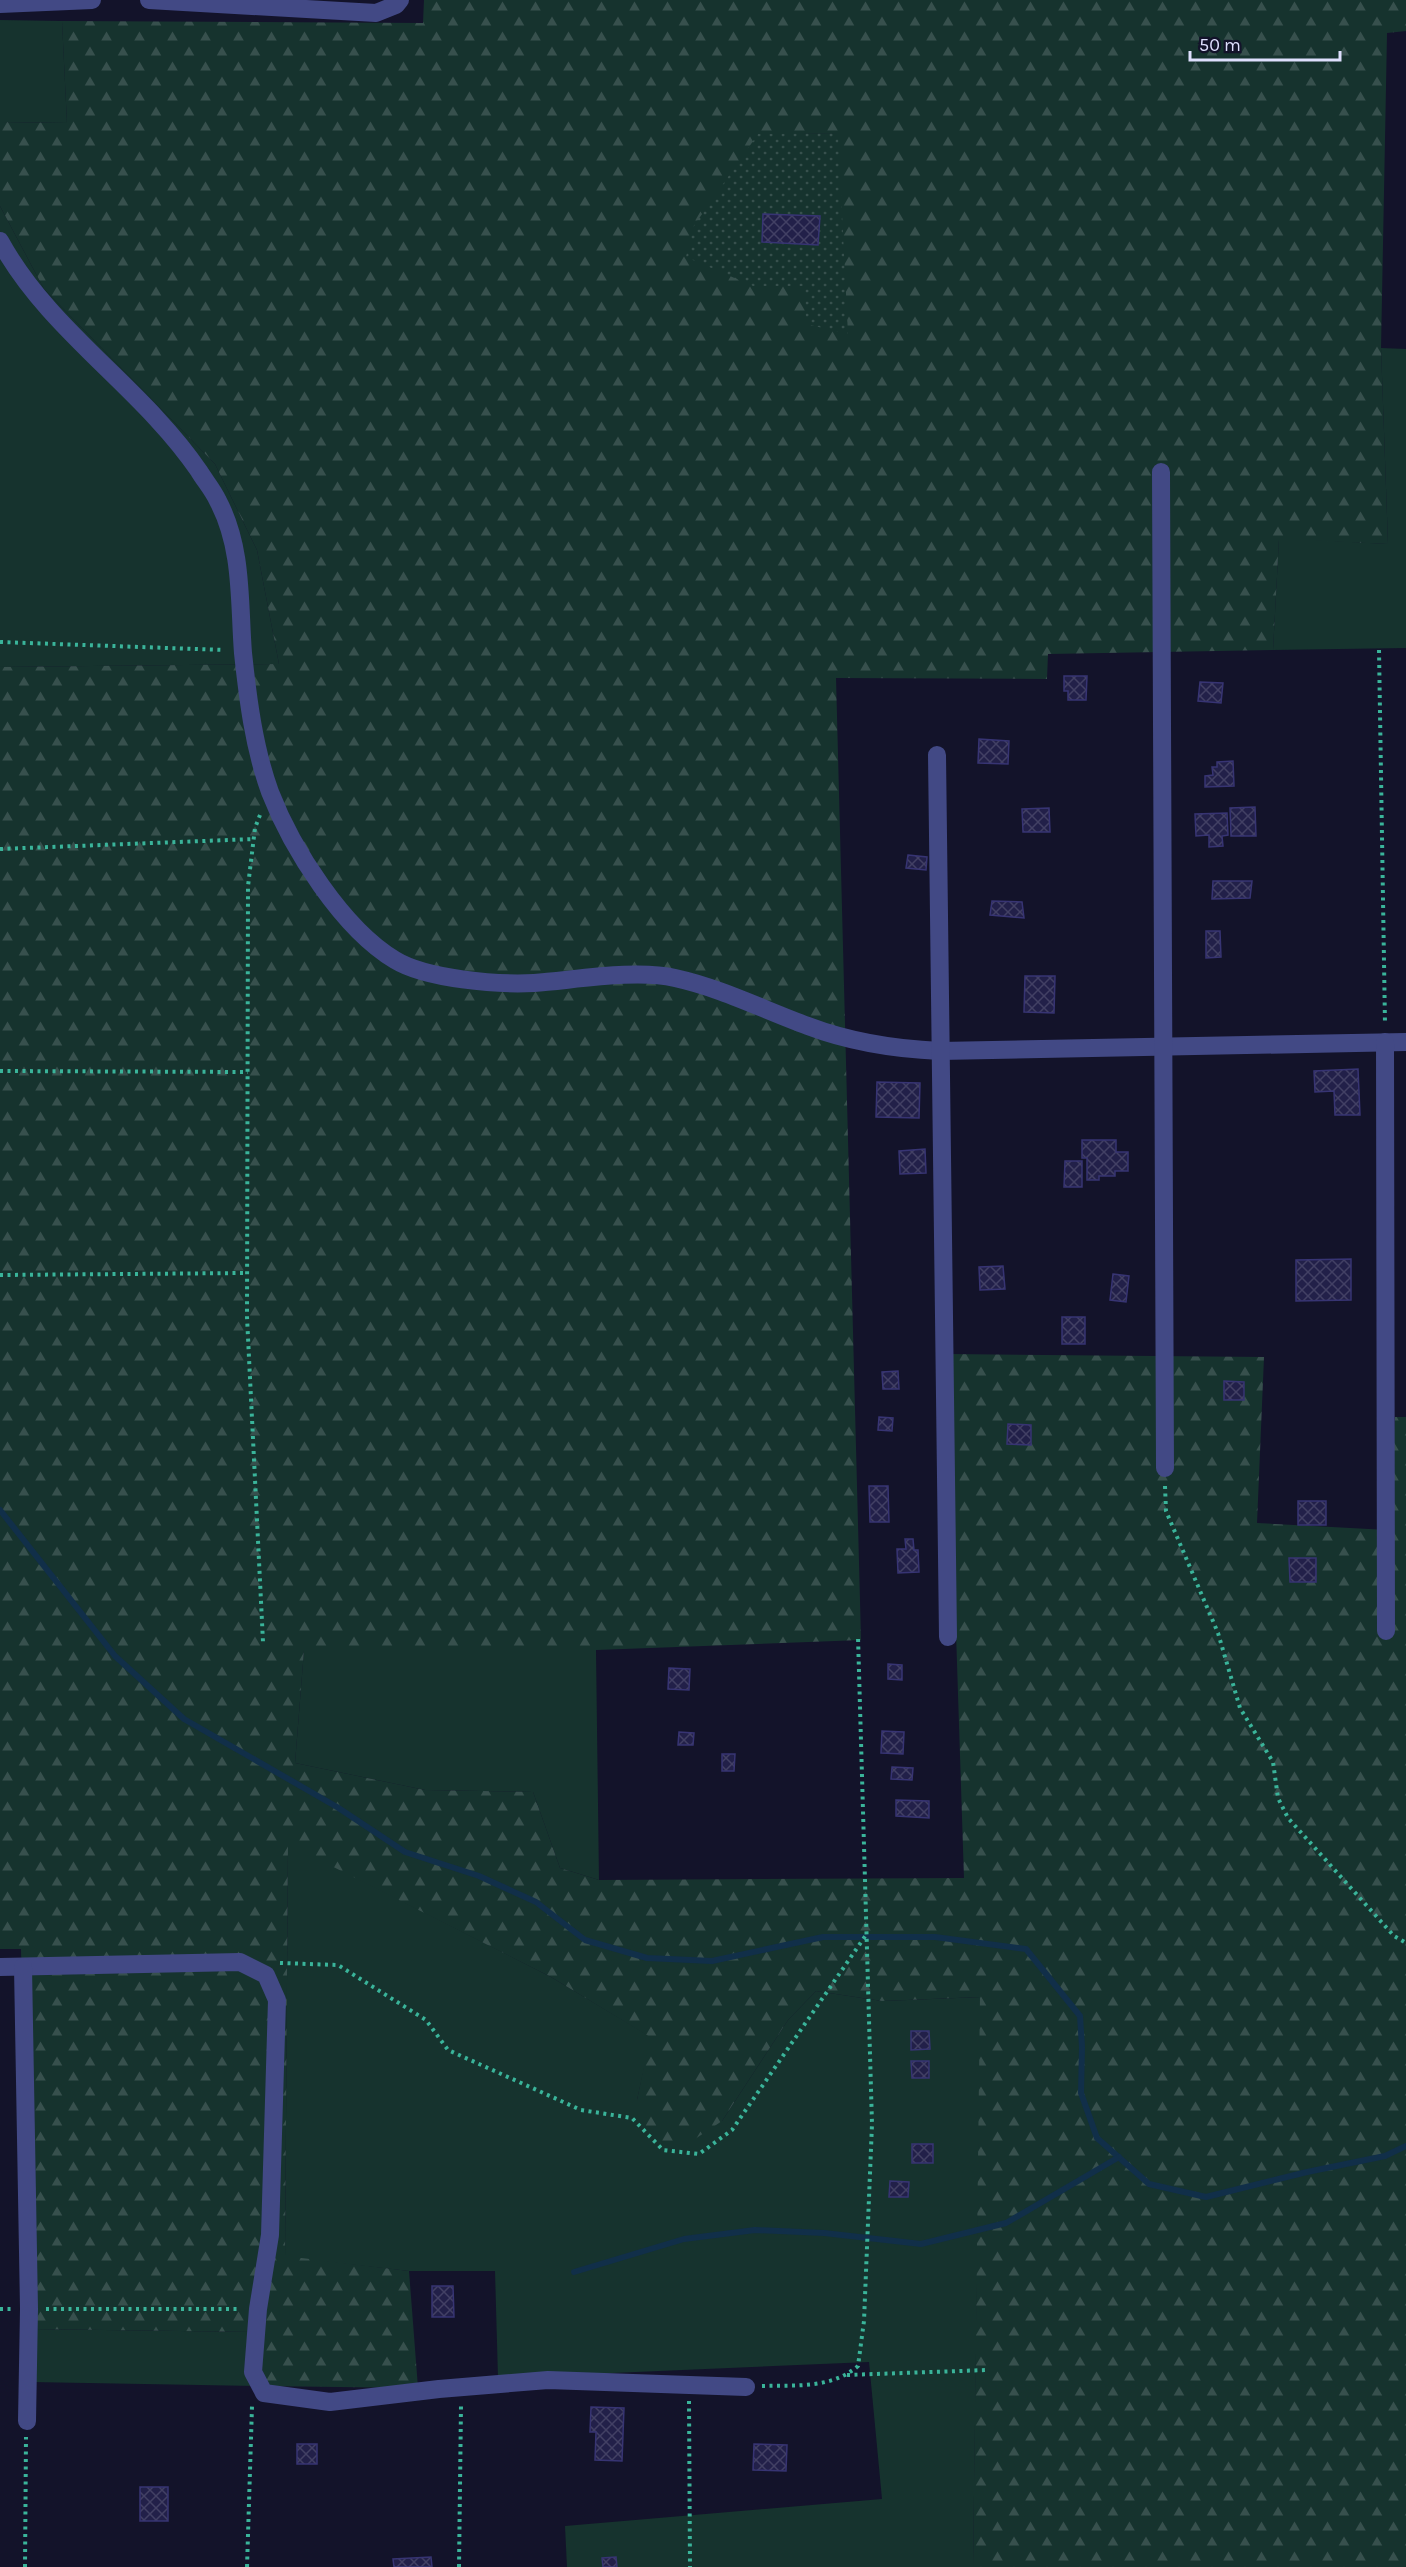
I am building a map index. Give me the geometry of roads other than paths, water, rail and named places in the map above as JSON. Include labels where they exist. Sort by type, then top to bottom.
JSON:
[{"type":"street","points":[[0,4],[92,0]]},
{"type":"street","points":[[149,0],[376,12],[398,2]]},
{"type":"street","points":[[0,241],[37,294],[140,400],[187,453],[219,501],[232,542],[241,591],[243,651],[256,746],[270,792],[316,879],[367,940],[398,962],[436,976],[527,983],[637,976],[672,977],[704,986],[812,1028],[884,1045],[940,1051],[1406,1042]]},
{"type":"street","points":[[1161,472],[1165,1468]]},
{"type":"street","points":[[937,755],[948,1637]]},
{"type":"street","points":[[1385,1042],[1386,1631]]},
{"type":"street","points":[[0,1967],[240,1962],[266,1975],[277,2000],[270,2235],[258,2309],[253,2372],[264,2393],[330,2402],[548,2380],[747,2387]]},
{"type":"street","points":[[23,1967],[29,2309],[27,2421]]},
{"type":"waterway","points":[[0,1510],[115,1656],[184,1719],[337,1807],[405,1852],[479,1876],[536,1902],[585,1940],[647,1958],[712,1961],[823,1937],[935,1937],[1026,1949],[1080,2016],[1081,2093],[1097,2138],[1149,2184],[1206,2197],[1307,2172],[1385,2156],[1406,2146]]},
{"type":"waterway","points":[[574,2272],[684,2239],[755,2230],[824,2233],[921,2244],[1006,2223],[1119,2157]]}]
